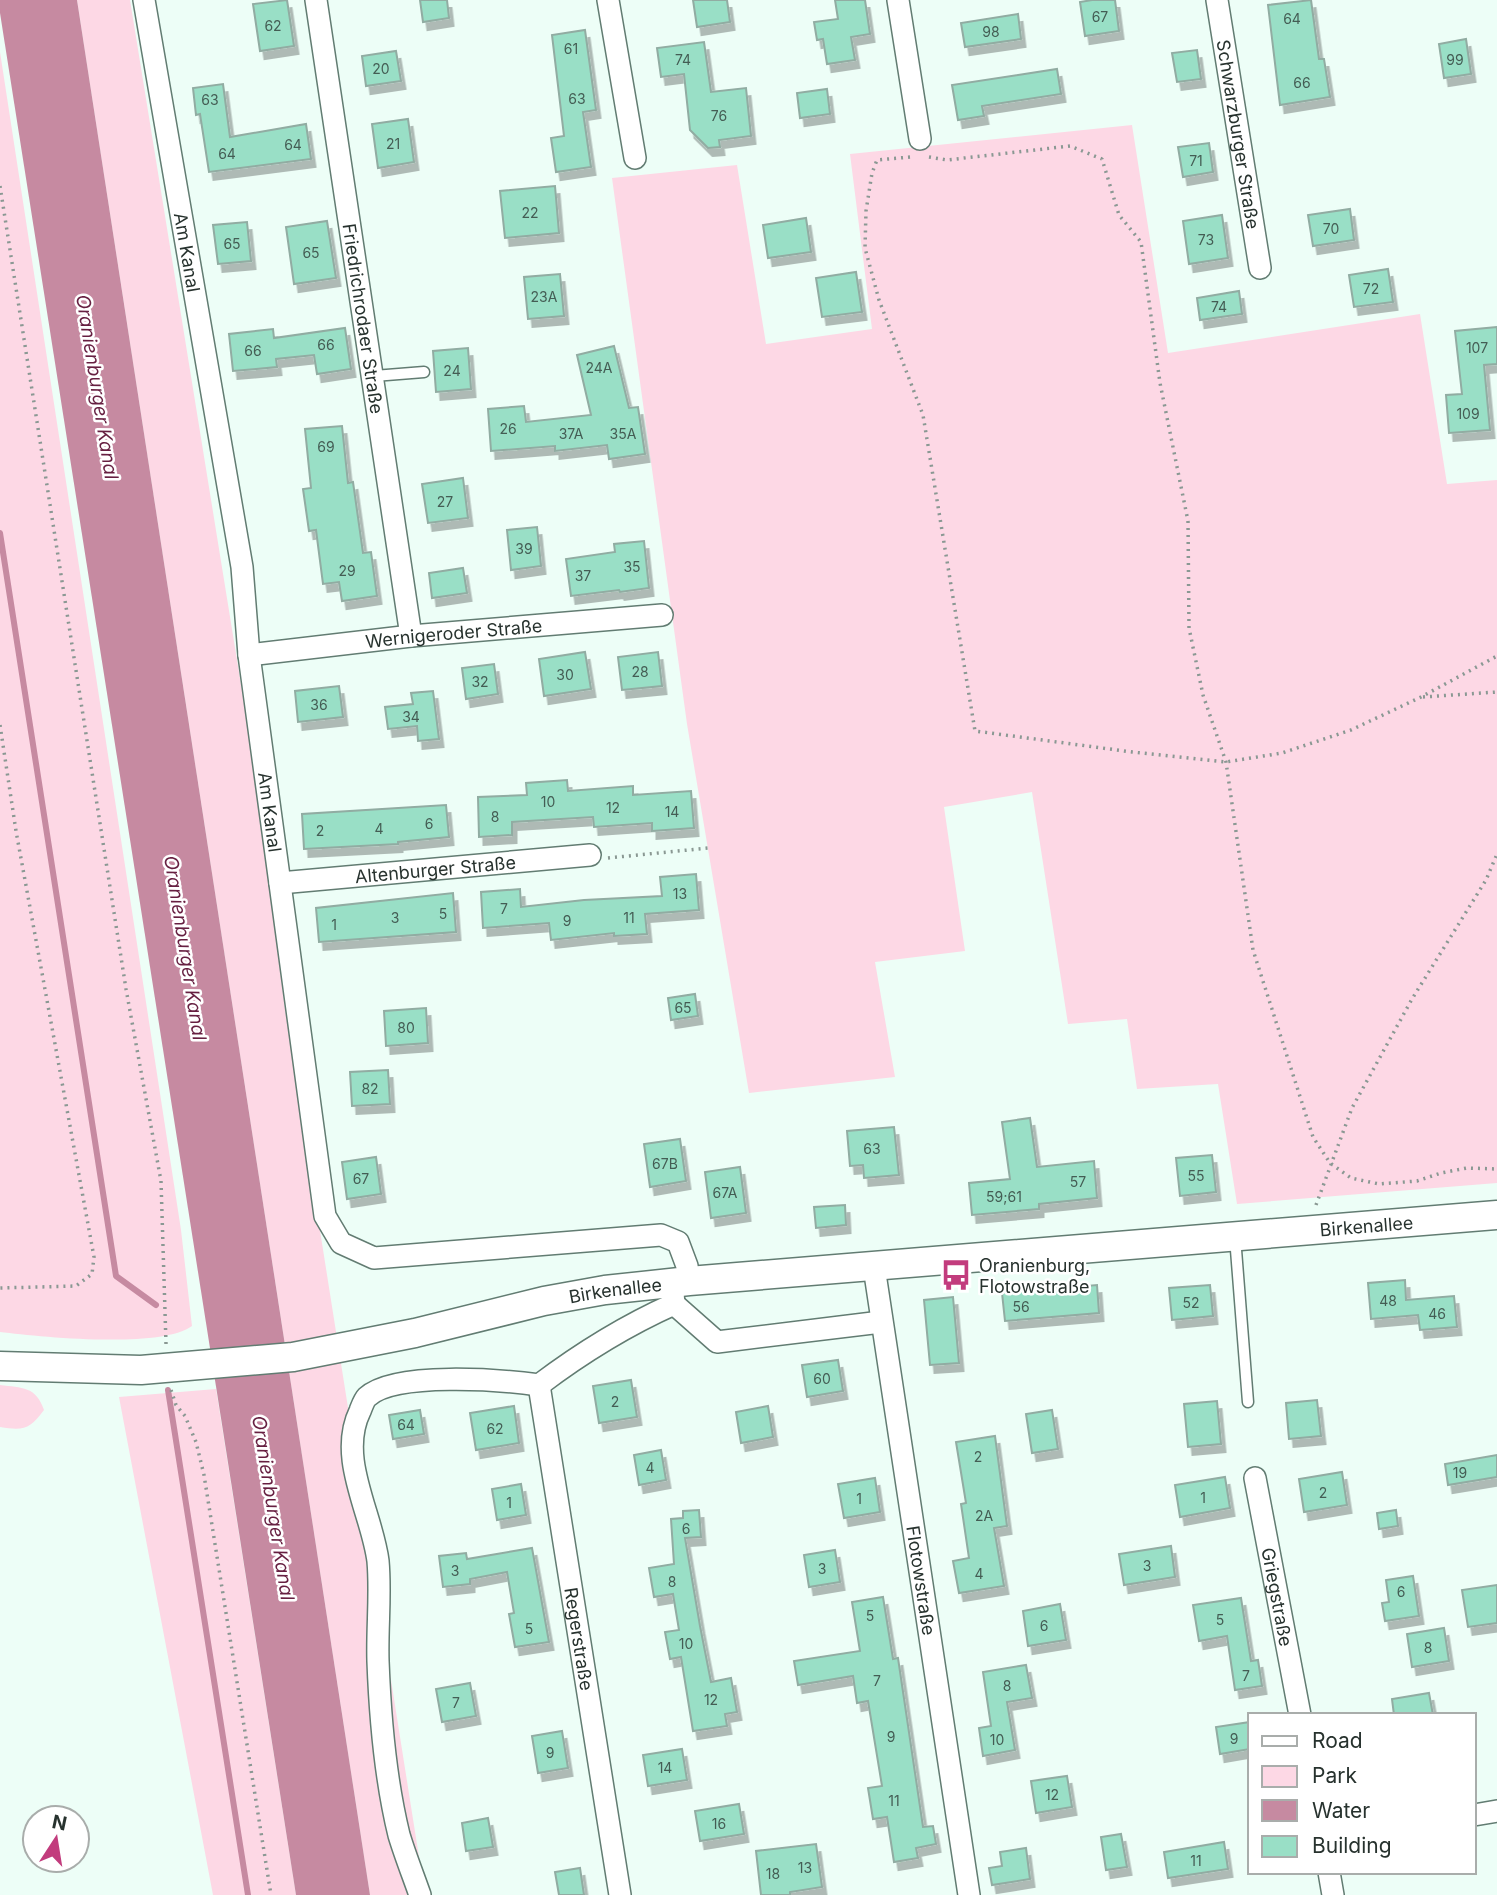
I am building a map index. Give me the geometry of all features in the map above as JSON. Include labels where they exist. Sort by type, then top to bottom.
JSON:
[{"type":"street","name":"Am Kanal","points":[[144,0],[242,567],[248,655],[325,1216],[341,1242],[374,1258],[662,1235],[678,1242],[687,1266],[678,1289]]},
{"type":"street","name":"Friedrichrodaer Straße","points":[[316,0],[411,636]]},
{"type":"street","points":[[608,0],[635,159]]},
{"type":"street","points":[[898,0],[920,139]]},
{"type":"street","name":"Schwarzburger Straße","points":[[1217,0],[1260,268]]},
{"type":"street","name":"Wernigeroder Straße","points":[[248,655],[411,636],[662,615]]},
{"type":"street","name":"Altenburger Straße","points":[[280,883],[590,855]]},
{"type":"street","name":"Birkenallee","points":[[0,1366],[74,1369],[293,1357],[415,1333],[544,1301],[605,1290],[678,1289],[874,1266],[1497,1215]]},
{"type":"street","name":"Flotowstraße","points":[[874,1266],[969,1895]]},
{"type":"street","points":[[420,1895],[400,1835],[388,1770],[378,1662],[378,1567],[353,1454],[356,1420],[366,1398],[385,1386],[413,1382],[497,1380],[539,1385],[570,1361],[678,1289],[717,1342],[881,1322]]},
{"type":"street","name":"Regerstraße","points":[[539,1385],[620,1895]]},
{"type":"street","name":"Griegstraße","points":[[1255,1478],[1300,1713]]},
{"type":"street","points":[[1476,1815],[1497,1811]]},
{"type":"street","points":[[1329,1874],[1333,1895]]},
{"type":"lane","points":[[374,376],[424,372]]},
{"type":"lane","points":[[1235,1237],[1248,1402]]},
{"type":"path","points":[[1497,656],[1421,697],[1351,730],[1282,753],[1226,762],[975,732],[923,415],[879,300],[865,248],[866,211],[872,173],[877,160],[921,156],[947,160],[1070,146],[1102,159],[1119,215],[1141,242],[1160,383],[1188,521],[1189,628],[1203,695],[1226,762],[1253,950],[1313,1137],[1330,1163],[1351,1178],[1380,1184],[1417,1181],[1441,1172],[1467,1168],[1497,1168]]},
{"type":"path","points":[[0,187],[126,989],[161,1181],[176,1405],[185,1416],[196,1442],[204,1475],[271,1895]]},
{"type":"path","points":[[1421,697],[1497,691]]},
{"type":"path","points":[[0,725],[16,831],[94,1257],[92,1274],[76,1286],[0,1288]]},
{"type":"path","points":[[590,855],[598,859],[708,848]]},
{"type":"path","points":[[1313,1214],[1352,1108],[1412,999],[1486,880],[1497,854]]},
{"type":"green space","points":[[77,0],[130,0],[255,771],[285,1009],[425,1895],[370,1895]]},
{"type":"green space","points":[[0,52],[181,1230],[192,1326],[177,1333],[155,1337],[100,1339],[0,1332]]},
{"type":"green space","points":[[1132,125],[1168,353],[1420,314],[1447,484],[1497,480],[1497,1183],[1237,1204],[1218,1084],[1137,1089],[1127,1019],[1068,1024],[1032,792],[944,807],[965,951],[875,962],[895,1077],[749,1093],[687,724],[612,178],[737,165],[766,344],[872,329],[850,154]]},
{"type":"green space","points":[[0,1385],[32,1392],[44,1410],[26,1427],[0,1427]]},
{"type":"green space","points":[[216,1389],[296,1895],[213,1895],[119,1397]]},
{"type":"water","name":"Oranienburger Kanal","points":[[0,0],[77,0],[370,1895],[296,1895]]},
{"type":"building","points":[[287,0],[294,46],[260,51],[253,4]]},
{"type":"building","points":[[420,0],[447,0],[449,18],[423,22]]},
{"type":"building","points":[[693,0],[727,0],[730,22],[697,27]]},
{"type":"building","points":[[835,0],[865,0],[870,34],[851,37],[855,60],[827,64],[823,39],[817,40],[814,22],[838,19]]},
{"type":"building","points":[[1115,0],[1119,31],[1085,36],[1080,2]]},
{"type":"building","points":[[1311,0],[1319,59],[1324,59],[1330,97],[1280,105],[1268,5]]},
{"type":"building","points":[[1018,14],[1021,39],[965,47],[961,23]]},
{"type":"building","points":[[585,30],[596,110],[583,112],[591,167],[556,172],[551,138],[564,136],[552,35]]},
{"type":"building","points":[[1466,39],[1471,74],[1444,78],[1439,44]]},
{"type":"building","points":[[704,42],[711,92],[746,88],[751,136],[719,140],[720,147],[708,148],[690,130],[684,74],[661,77],[657,48]]},
{"type":"building","points":[[1197,50],[1201,79],[1177,82],[1172,53]]},
{"type":"building","points":[[396,51],[401,81],[366,86],[362,56]]},
{"type":"building","points":[[1057,69],[1061,94],[982,106],[984,116],[958,120],[952,85]]},
{"type":"building","points":[[223,84],[230,137],[306,124],[311,159],[209,172],[200,114],[196,115],[193,88]]},
{"type":"building","points":[[827,89],[830,114],[800,118],[797,93]]},
{"type":"building","points":[[408,119],[414,162],[378,168],[372,124]]},
{"type":"building","points":[[1209,143],[1213,172],[1183,177],[1178,147]]},
{"type":"building","points":[[555,186],[559,233],[505,238],[500,191]]},
{"type":"building","points":[[1350,209],[1354,240],[1313,246],[1308,215]]},
{"type":"building","points":[[1222,215],[1228,258],[1189,264],[1183,221]]},
{"type":"building","points":[[806,218],[811,252],[768,258],[763,225]]},
{"type":"building","points":[[327,221],[336,278],[294,284],[286,227]]},
{"type":"building","points":[[247,222],[251,261],[218,264],[213,225]]},
{"type":"building","points":[[1388,269],[1393,302],[1354,307],[1349,275]]},
{"type":"building","points":[[856,272],[862,312],[822,317],[816,278]]},
{"type":"building","points":[[560,274],[564,316],[528,319],[524,277]]},
{"type":"building","points":[[1239,291],[1242,314],[1200,320],[1197,298]]},
{"type":"building","points":[[1497,327],[1497,364],[1484,365],[1490,430],[1449,433],[1446,395],[1462,394],[1455,331]]},
{"type":"building","points":[[345,328],[351,369],[317,374],[314,355],[276,359],[277,367],[233,371],[229,334],[273,329],[274,338]]},
{"type":"building","points":[[614,346],[629,408],[638,407],[645,454],[609,459],[607,445],[555,451],[555,446],[491,451],[488,409],[524,406],[526,422],[591,415],[577,355]]},
{"type":"building","points":[[468,348],[471,389],[436,392],[433,351]]},
{"type":"building","points":[[342,426],[348,483],[353,482],[363,553],[371,552],[377,596],[342,601],[339,582],[323,584],[316,530],[309,531],[303,489],[311,488],[305,429]]},
{"type":"building","points":[[463,478],[468,518],[428,523],[422,484]]},
{"type":"building","points":[[537,527],[541,566],[511,570],[507,530]]},
{"type":"building","points":[[644,541],[649,588],[571,596],[566,559],[615,552],[614,544]]},
{"type":"building","points":[[463,568],[467,593],[432,598],[429,573]]},
{"type":"building","points":[[585,652],[591,689],[544,696],[539,659]]},
{"type":"building","points":[[658,652],[662,686],[622,690],[618,657]]},
{"type":"building","points":[[494,664],[498,694],[466,699],[462,668]]},
{"type":"building","points":[[339,686],[343,717],[298,722],[295,691]]},
{"type":"building","points":[[433,691],[439,739],[418,741],[417,726],[388,729],[385,707],[413,704],[411,693]]},
{"type":"building","points":[[567,780],[568,791],[633,786],[633,795],[691,791],[694,828],[652,831],[652,823],[594,827],[593,817],[512,822],[512,835],[479,837],[478,797],[527,795],[526,783]]},
{"type":"building","points":[[446,805],[449,837],[398,844],[304,849],[302,814]]},
{"type":"building","points":[[696,874],[699,910],[645,914],[647,934],[614,936],[614,933],[551,940],[549,923],[483,928],[481,892],[520,889],[521,907],[662,896],[660,877]]},
{"type":"building","points":[[453,893],[456,932],[319,942],[316,908]]},
{"type":"building","points":[[695,994],[698,1016],[671,1020],[668,998]]},
{"type":"building","points":[[426,1008],[428,1043],[386,1046],[384,1011]]},
{"type":"building","points":[[388,1070],[390,1104],[352,1106],[350,1072]]},
{"type":"building","points":[[1030,1118],[1037,1167],[1094,1161],[1097,1198],[1039,1204],[1039,1209],[972,1215],[969,1183],[1010,1179],[1002,1122]]},
{"type":"building","points":[[894,1127],[899,1175],[864,1178],[863,1165],[850,1166],[847,1131]]},
{"type":"building","points":[[680,1139],[686,1181],[650,1187],[644,1144]]},
{"type":"building","points":[[1212,1155],[1216,1192],[1180,1196],[1176,1158]]},
{"type":"building","points":[[376,1157],[381,1194],[347,1199],[342,1162]]},
{"type":"building","points":[[740,1167],[746,1213],[711,1218],[705,1172]]},
{"type":"building","points":[[845,1205],[846,1225],[816,1228],[814,1207]]},
{"type":"building","points":[[1405,1280],[1406,1300],[1454,1296],[1457,1327],[1420,1330],[1418,1315],[1371,1319],[1368,1283]]},
{"type":"building","points":[[1097,1285],[1099,1313],[1005,1321],[1002,1293]]},
{"type":"building","points":[[1210,1285],[1213,1316],[1172,1320],[1169,1288]]},
{"type":"building","points":[[953,1297],[959,1363],[930,1365],[924,1300]]},
{"type":"building","points":[[838,1360],[843,1391],[807,1397],[802,1365]]},
{"type":"building","points":[[631,1380],[637,1417],[599,1423],[593,1386]]},
{"type":"building","points":[[1317,1400],[1321,1436],[1289,1439],[1286,1403]]},
{"type":"building","points":[[1217,1401],[1221,1444],[1188,1447],[1184,1404]]},
{"type":"building","points":[[514,1406],[519,1443],[476,1450],[470,1413]]},
{"type":"building","points":[[768,1406],[773,1437],[741,1443],[736,1412]]},
{"type":"building","points":[[420,1410],[424,1434],[393,1439],[389,1415]]},
{"type":"building","points":[[1052,1410],[1058,1449],[1032,1453],[1026,1414]]},
{"type":"building","points":[[995,1436],[1007,1526],[994,1528],[1004,1586],[959,1593],[953,1561],[969,1558],[961,1504],[966,1503],[956,1442]]},
{"type":"building","points":[[661,1450],[666,1480],[639,1485],[634,1455]]},
{"type":"building","points":[[1497,1455],[1497,1477],[1448,1485],[1445,1464]]},
{"type":"building","points":[[1342,1472],[1347,1505],[1304,1512],[1299,1479]]},
{"type":"building","points":[[1225,1477],[1230,1508],[1180,1517],[1175,1485]]},
{"type":"building","points":[[875,1478],[880,1512],[844,1518],[838,1484]]},
{"type":"building","points":[[521,1484],[526,1515],[497,1520],[492,1489]]},
{"type":"building","points":[[699,1510],[701,1537],[685,1538],[700,1626],[711,1682],[731,1678],[737,1712],[725,1714],[727,1726],[693,1731],[681,1657],[670,1659],[665,1632],[679,1630],[673,1594],[654,1597],[649,1568],[674,1564],[671,1519],[683,1518],[683,1511]]},
{"type":"building","points":[[1396,1510],[1398,1526],[1379,1529],[1377,1513]]},
{"type":"building","points":[[1171,1546],[1175,1577],[1124,1585],[1119,1554]]},
{"type":"building","points":[[532,1548],[549,1642],[515,1647],[509,1614],[514,1613],[507,1572],[470,1579],[470,1584],[443,1587],[439,1556],[466,1553],[467,1559]]},
{"type":"building","points":[[835,1550],[840,1582],[809,1587],[804,1555]]},
{"type":"building","points":[[1413,1576],[1419,1616],[1385,1621],[1382,1603],[1389,1602],[1386,1580]]},
{"type":"building","points":[[1497,1585],[1497,1623],[1468,1627],[1462,1590]]},
{"type":"building","points":[[883,1597],[893,1659],[898,1658],[923,1827],[933,1826],[936,1844],[916,1848],[918,1858],[894,1862],[887,1817],[873,1819],[868,1788],[882,1786],[868,1701],[857,1703],[853,1676],[798,1685],[794,1661],[860,1651],[852,1602]]},
{"type":"building","points":[[1241,1598],[1251,1661],[1258,1660],[1262,1686],[1235,1690],[1227,1636],[1199,1641],[1193,1605]]},
{"type":"building","points":[[1060,1604],[1066,1640],[1028,1646],[1023,1611]]},
{"type":"building","points":[[1444,1628],[1449,1661],[1412,1667],[1407,1634]]},
{"type":"building","points":[[1026,1665],[1032,1698],[1007,1702],[1015,1750],[983,1756],[979,1728],[991,1726],[983,1672]]},
{"type":"building","points":[[470,1683],[476,1716],[442,1722],[436,1689]]},
{"type":"building","points":[[1429,1693],[1433,1713],[1394,1713],[1392,1699]]},
{"type":"building","points":[[1248,1722],[1248,1749],[1220,1754],[1216,1727]]},
{"type":"building","points":[[562,1731],[568,1768],[538,1773],[532,1736]]},
{"type":"building","points":[[682,1749],[687,1780],[648,1786],[643,1755]]},
{"type":"building","points":[[1067,1776],[1072,1807],[1036,1813],[1031,1781]]},
{"type":"building","points":[[739,1804],[744,1834],[700,1841],[695,1811]]},
{"type":"building","points":[[488,1818],[493,1847],[466,1851],[462,1823]]},
{"type":"building","points":[[1121,1834],[1127,1867],[1106,1870],[1101,1837]]},
{"type":"building","points":[[1224,1842],[1228,1869],[1168,1878],[1164,1852]]},
{"type":"building","points":[[816,1844],[822,1887],[790,1892],[790,1895],[761,1895],[756,1851]]},
{"type":"building","points":[[1026,1848],[1030,1879],[992,1885],[989,1868],[1002,1866],[1000,1852]]},
{"type":"building","points":[[580,1868],[584,1895],[559,1895],[555,1872]]},
{"type":"waterway","points":[[0,533],[116,1276],[156,1305]]},
{"type":"waterway","points":[[168,1390],[248,1895]]},
{"type":"place","name":"Oranienburg, Flotowstraße","points":[[956,1275]]}]
